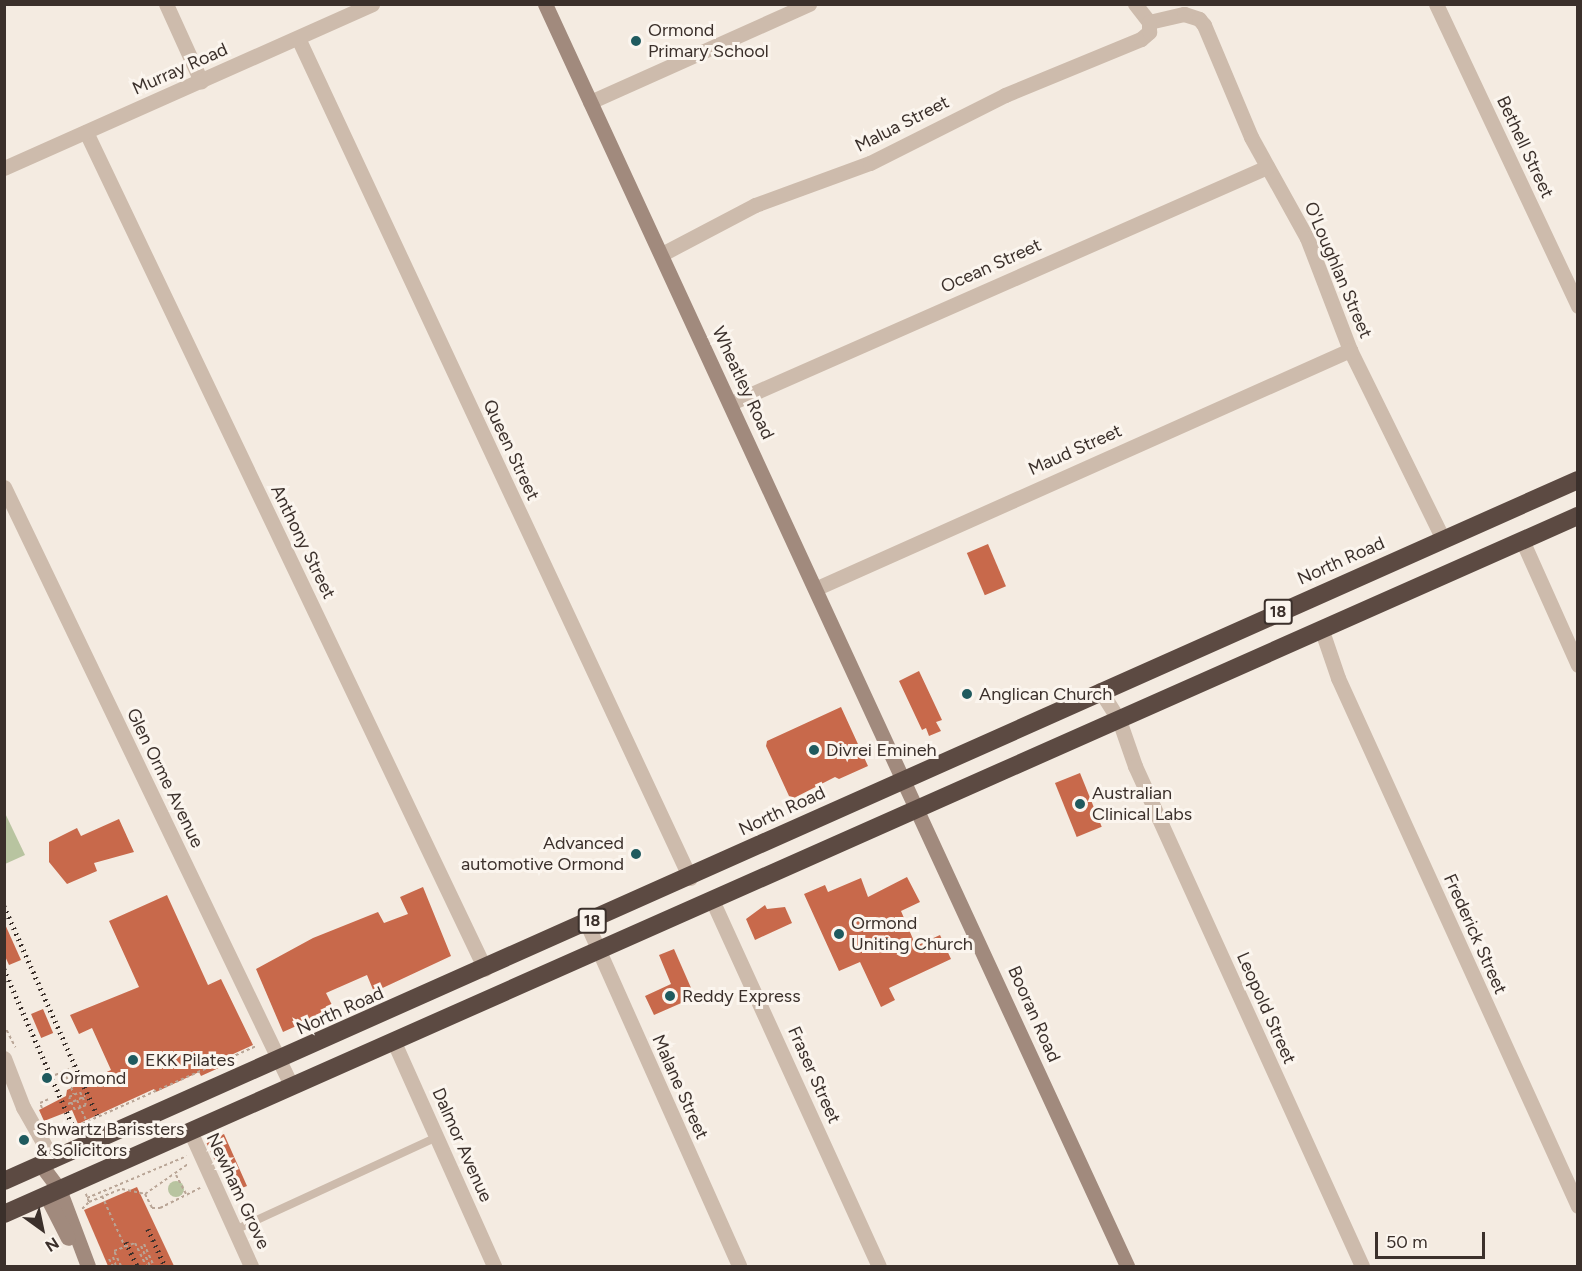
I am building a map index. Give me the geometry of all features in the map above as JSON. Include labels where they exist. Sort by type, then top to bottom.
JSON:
[{"type":"highway","name":"North Road","points":[[4,1180],[587,924],[1100,690],[1578,480]]},
{"type":"highway","name":"18","points":[[4,1214],[1578,516]]},
{"type":"highway","points":[[816,819],[830,848]]},
{"type":"street","points":[[166,4],[201,81]]},
{"type":"street","name":"Murray Road","points":[[4,168],[372,4]]},
{"type":"street","name":"Wheatley Road","points":[[545,4],[904,779]]},
{"type":"street","points":[[590,102],[809,4]]},
{"type":"street","points":[[1135,4],[1149,22]]},
{"type":"street","name":"Bethell Street","points":[[1436,4],[1578,306]]},
{"type":"street","name":"O'Loughlan Street","points":[[1149,22],[1184,14],[1199,19],[1267,167],[1316,258],[1350,350],[1443,539]]},
{"type":"street","name":"Malua Street","points":[[662,254],[755,205],[870,163],[1005,95],[1142,39],[1149,32],[1149,22]]},
{"type":"street","name":"Queen Street","points":[[298,38],[690,878]]},
{"type":"street","name":"Anthony Street","points":[[86,132],[485,969]]},
{"type":"street","name":"Ocean Street","points":[[731,403],[1267,167]]},
{"type":"street","name":"Maud Street","points":[[817,588],[1350,350]]},
{"type":"street","name":"Glen Orme Avenue","points":[[4,487],[291,1085]]},
{"type":"street","points":[[1522,540],[1578,664]]},
{"type":"street","name":"Frederick Street","points":[[1317,630],[1578,1206]]},
{"type":"street","name":"Leopold Street","points":[[1100,690],[1362,1266]]},
{"type":"street","name":"Booran Road","points":[[904,779],[1127,1266]]},
{"type":"street","name":"Fraser Street","points":[[712,900],[879,1266]]},
{"type":"street","name":"Malane Street","points":[[587,924],[739,1266]]},
{"type":"street","name":"Dalmor Avenue","points":[[393,1040],[494,1266]]},
{"type":"street","points":[[4,1058],[47,1162],[52,1192],[87,1264]]},
{"type":"street","name":"Newham Grove","points":[[190,1131],[251,1266]]},
{"type":"lane","points":[[235,1230],[437,1137]]},
{"type":"path","points":[[55,1136],[269,1040]]},
{"type":"path","points":[[55,1075],[72,1068]]},
{"type":"path","points":[[64,1071],[74,1094]]},
{"type":"path","points":[[80,1092],[86,1105],[80,1108],[75,1110],[69,1097],[80,1092]]},
{"type":"path","points":[[68,1104],[85,1096]]},
{"type":"path","points":[[40,1103],[50,1099]]},
{"type":"path","points":[[77,1100],[87,1122]]},
{"type":"path","points":[[82,1217],[81,1211],[88,1200],[122,1189],[146,1194],[188,1164],[189,1155],[102,1195]]},
{"type":"path","points":[[175,1174],[188,1196]]},
{"type":"path","points":[[146,1194],[152,1208],[160,1208],[200,1190]]},
{"type":"path","points":[[85,1193],[88,1200]]},
{"type":"path","points":[[102,1195],[125,1247]]},
{"type":"path","points":[[121,1266],[114,1251],[135,1243],[150,1266]]},
{"type":"path","points":[[143,1245],[150,1266]]},
{"type":"path","points":[[111,1258],[114,1266]]},
{"type":"green space","points":[[4,811],[25,855],[5,864],[4,864]]},
{"type":"green space","points":[[173,1181],[179,1181],[184,1189],[182,1195],[173,1197],[168,1192],[168,1186]]},
{"type":"building","points":[[988,544],[1006,586],[985,595],[967,553]]},
{"type":"building","points":[[919,671],[942,720],[936,722],[941,731],[929,736],[926,728],[922,730],[899,681]]},
{"type":"building","name":"Divrei Emineh","points":[[841,707],[868,766],[839,779],[835,777],[794,798],[789,796],[766,746],[767,741]]},
{"type":"building","name":"Australian Clinical Labs","points":[[1080,773],[1102,827],[1077,837],[1055,783]]},
{"type":"building","points":[[119,819],[134,852],[94,863],[97,871],[67,884],[49,862],[49,842],[77,828],[81,836]]},
{"type":"building","points":[[907,877],[920,902],[901,911],[916,946],[940,935],[951,959],[889,988],[895,1000],[881,1007],[860,962],[839,971],[804,894],[825,885],[828,892],[861,878],[868,897]]},
{"type":"building","points":[[423,887],[451,956],[374,992],[367,975],[326,993],[334,1009],[283,1032],[256,969],[313,938],[378,912],[384,923],[408,914],[400,897]]},
{"type":"building","points":[[167,895],[208,985],[221,979],[253,1045],[231,1055],[234,1061],[201,1076],[199,1072],[156,1092],[154,1089],[78,1124],[72,1110],[44,1121],[39,1110],[66,1096],[67,1090],[111,1070],[92,1028],[79,1034],[70,1015],[139,987],[109,921]]},
{"type":"building","points":[[765,905],[767,909],[785,907],[792,923],[755,940],[746,919]]},
{"type":"building","points":[[4,922],[21,960],[9,965],[4,954]]},
{"type":"building","name":"Reddy Express","points":[[674,949],[695,997],[654,1015],[645,996],[671,984],[659,955]]},
{"type":"building","points":[[43,1009],[53,1033],[41,1038],[31,1014]]},
{"type":"building","points":[[224,1134],[247,1186],[237,1190],[222,1160],[216,1163],[206,1142]]},
{"type":"building","points":[[137,1187],[174,1266],[108,1266],[84,1210]]},
{"type":"railway","points":[[4,906],[97,1115]]},
{"type":"railway","points":[[4,969],[73,1126]]},
{"type":"railway","points":[[148,1229],[165,1266]]},
{"type":"railway","points":[[126,1242],[137,1266]]},
{"type":"place","name":"Ormond Primary School","points":[[636,41]]},
{"type":"place","name":"Anglican Church","points":[[967,694]]},
{"type":"place","name":"Divrei Emineh","points":[[814,750]]},
{"type":"place","name":"Australian Clinical Labs","points":[[1080,804]]},
{"type":"place","name":"Advanced automotive Ormond","points":[[636,854]]},
{"type":"place","name":"Ormond Uniting Church","points":[[839,934]]},
{"type":"place","name":"Reddy Express","points":[[670,996]]},
{"type":"place","name":"EKK Pilates","points":[[133,1060]]},
{"type":"place","name":"Ormond","points":[[47,1078]]},
{"type":"place","name":"Shwartz Barissters & Solicitors","points":[[24,1140]]}]
